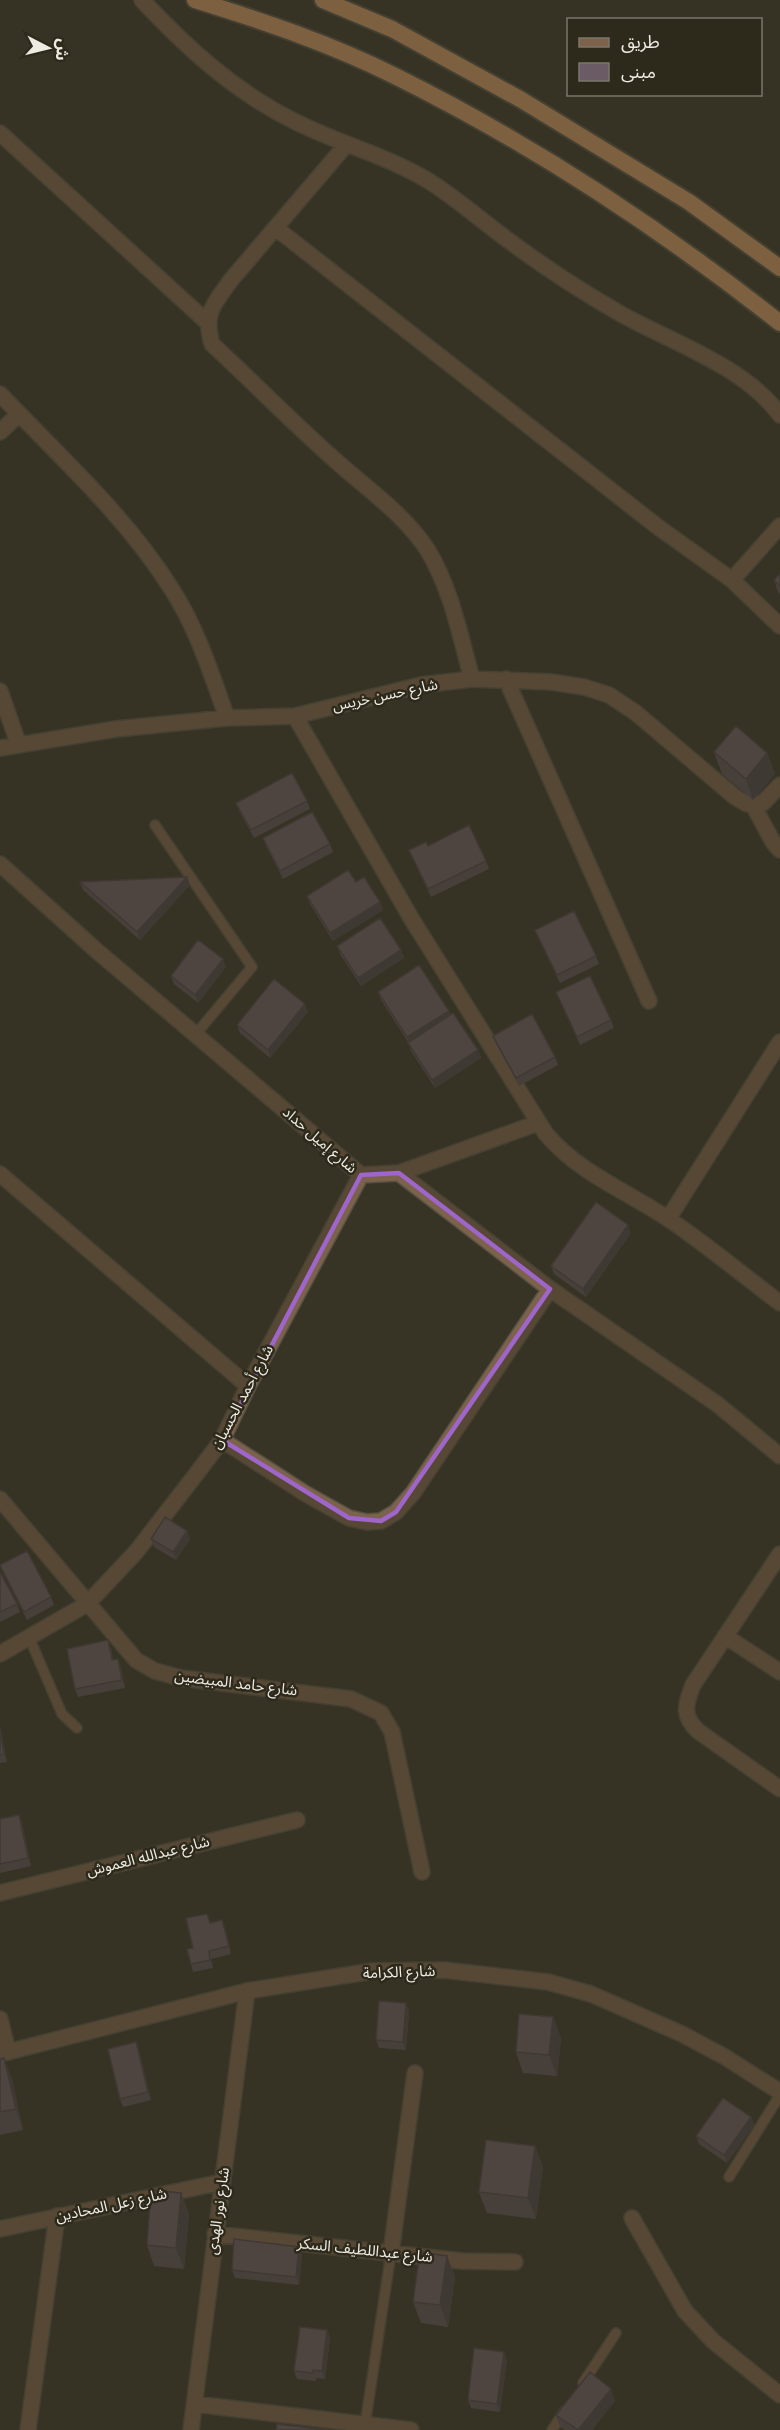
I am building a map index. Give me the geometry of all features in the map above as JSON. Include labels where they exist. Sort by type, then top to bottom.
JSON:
[{"type":"highway","points":[[195,0],[272,25],[394,75],[486,124],[605,195],[668,237],[780,323]]},
{"type":"highway","points":[[323,0],[392,29],[520,99],[689,202],[780,267]]},
{"type":"street","points":[[142,0],[192,50],[225,78],[292,120],[346,145],[390,161],[427,180],[546,268],[620,313],[746,381],[768,399],[780,415]]},
{"type":"street","points":[[0,133],[207,322]]},
{"type":"street","points":[[346,145],[231,280],[214,304],[207,322],[212,344],[335,460],[412,528],[428,551],[441,578],[457,622],[472,679]]},
{"type":"street","points":[[276,229],[658,527],[732,580],[780,626]]},
{"type":"street","points":[[0,394],[103,500],[138,541],[172,589],[199,641],[227,718]]},
{"type":"street","points":[[0,432],[19,414]]},
{"type":"street","points":[[732,580],[780,526]]},
{"type":"street","name":"شارع حسن خريس","points":[[0,748],[18,743],[116,729],[227,718],[295,716],[421,685],[472,679],[506,679],[584,687],[609,695],[660,731],[735,797],[753,805]]},
{"type":"street","points":[[506,679],[649,1001]]},
{"type":"street","points":[[0,691],[18,743]]},
{"type":"street","points":[[295,716],[411,918],[538,1123],[559,1149],[584,1169],[668,1219],[780,1303]]},
{"type":"street","points":[[780,785],[763,803],[753,805],[773,842],[780,850]]},
{"type":"street","name":"شارع إميل حداد","points":[[0,864],[97,951],[361,1175],[399,1173],[538,1123]]},
{"type":"street","points":[[668,1219],[780,1042]]},
{"type":"street","points":[[399,1173],[550,1289],[717,1404],[780,1456]]},
{"type":"street","points":[[0,1174],[248,1386]]},
{"type":"street","name":"شارع أحمد الحسبان","points":[[0,1654],[87,1604],[136,1552],[222,1440],[248,1386],[361,1175]]},
{"type":"street","points":[[222,1440],[306,1494],[349,1518],[367,1522],[381,1521],[396,1512],[413,1493],[550,1289]]},
{"type":"street","name":"شارع حامد المبيضين","points":[[0,1499],[136,1660],[155,1671],[181,1678],[351,1699],[381,1713],[392,1732],[422,1872]]},
{"type":"street","points":[[780,1554],[693,1685],[686,1702],[685,1714],[698,1731],[780,1789]]},
{"type":"street","points":[[725,1636],[780,1672]]},
{"type":"street","name":"شارع عبدالله العموش","points":[[0,1893],[297,1820]]},
{"type":"street","name":"شارع الكرامة","points":[[4,2053],[247,1991],[373,1971],[444,1970],[548,1982],[591,1994],[682,2034],[725,2057],[780,2094]]},
{"type":"street","name":"شارع نور الهدى","points":[[191,2430],[247,1991]]},
{"type":"street","points":[[0,2019],[4,2053]]},
{"type":"street","points":[[391,2253],[415,2073]]},
{"type":"street","name":"شارع زعل المحادين","points":[[0,2229],[222,2182]]},
{"type":"street","points":[[28,2430],[57,2216]]},
{"type":"street","points":[[632,2218],[685,2310],[713,2341],[780,2395]]},
{"type":"street","name":"شارع عبداللطيف السكر","points":[[215,2234],[486,2263],[515,2262]]},
{"type":"street","points":[[195,2404],[365,2427],[411,2430]]},
{"type":"lane","points":[[155,825],[252,967],[196,1034]]},
{"type":"lane","points":[[29,1637],[62,1714],[77,1728]]},
{"type":"lane","points":[[729,2177],[780,2094]]},
{"type":"lane","points":[[365,2427],[391,2253]]},
{"type":"lane","points":[[578,2391],[616,2333]]},
{"type":"lane","points":[[552,2430],[571,2401]]},
{"type":"highlighted area","points":[[399,1173],[550,1289],[396,1512],[381,1521],[349,1518],[222,1440],[361,1175]]},
{"type":"building","points":[[780,574],[780,586],[774,580]]},
{"type":"building","points":[[736,726],[767,753],[746,779],[714,752]]},
{"type":"building","points":[[292,773],[307,801],[251,830],[236,803]]},
{"type":"building","points":[[312,812],[330,844],[280,871],[263,838]]},
{"type":"building","points":[[469,825],[486,861],[428,889],[409,850],[426,842],[428,846]]},
{"type":"building","points":[[348,870],[356,882],[364,877],[380,902],[330,933],[307,896]]},
{"type":"building","points":[[187,877],[137,932],[80,882]]},
{"type":"building","points":[[574,911],[596,956],[557,975],[535,930]]},
{"type":"building","points":[[380,918],[401,950],[358,978],[337,946]]},
{"type":"building","points":[[198,940],[223,959],[195,995],[171,976]]},
{"type":"building","points":[[419,965],[449,1011],[407,1037],[378,992]]},
{"type":"building","points":[[590,976],[611,1020],[577,1037],[556,992]]},
{"type":"building","points":[[274,979],[305,1004],[268,1050],[237,1025]]},
{"type":"building","points":[[453,1013],[478,1050],[432,1080],[408,1043]]},
{"type":"building","points":[[532,1014],[555,1057],[516,1078],[493,1036]]},
{"type":"building","points":[[596,1202],[628,1225],[583,1289],[551,1266]]},
{"type":"building","points":[[165,1517],[187,1531],[173,1552],[151,1539]]},
{"type":"building","points":[[27,1551],[51,1597],[24,1612],[0,1565]]},
{"type":"building","points":[[0,1572],[17,1604],[0,1612]]},
{"type":"building","points":[[108,1640],[112,1660],[118,1659],[122,1680],[75,1689],[67,1649]]},
{"type":"building","points":[[0,1732],[4,1754],[0,1755]]},
{"type":"building","points":[[19,1815],[28,1858],[0,1864],[0,1819]]},
{"type":"building","points":[[207,1914],[210,1923],[222,1920],[229,1946],[209,1951],[210,1960],[191,1964],[187,1949],[193,1948],[186,1918]]},
{"type":"building","points":[[379,2001],[406,2003],[403,2042],[376,2040]]},
{"type":"building","points":[[519,2014],[553,2017],[549,2055],[516,2052]]},
{"type":"building","points":[[136,2042],[148,2092],[120,2099],[108,2049]]},
{"type":"building","points":[[4,2058],[16,2109],[0,2112],[0,2059]]},
{"type":"building","points":[[723,2098],[751,2117],[724,2155],[696,2136]]},
{"type":"building","points":[[486,2140],[535,2146],[528,2198],[479,2192]]},
{"type":"building","points":[[151,2190],[181,2193],[176,2248],[147,2245]]},
{"type":"building","points":[[234,2239],[299,2247],[296,2277],[232,2270]]},
{"type":"building","points":[[420,2252],[447,2256],[440,2305],[413,2302]]},
{"type":"building","points":[[300,2327],[327,2330],[322,2371],[313,2370],[313,2373],[294,2371]]},
{"type":"building","points":[[474,2348],[504,2352],[497,2404],[468,2400]]},
{"type":"building","points":[[590,2372],[611,2389],[578,2430],[556,2415]]},
{"type":"building","points":[[277,2424],[328,2430],[276,2430]]}]
